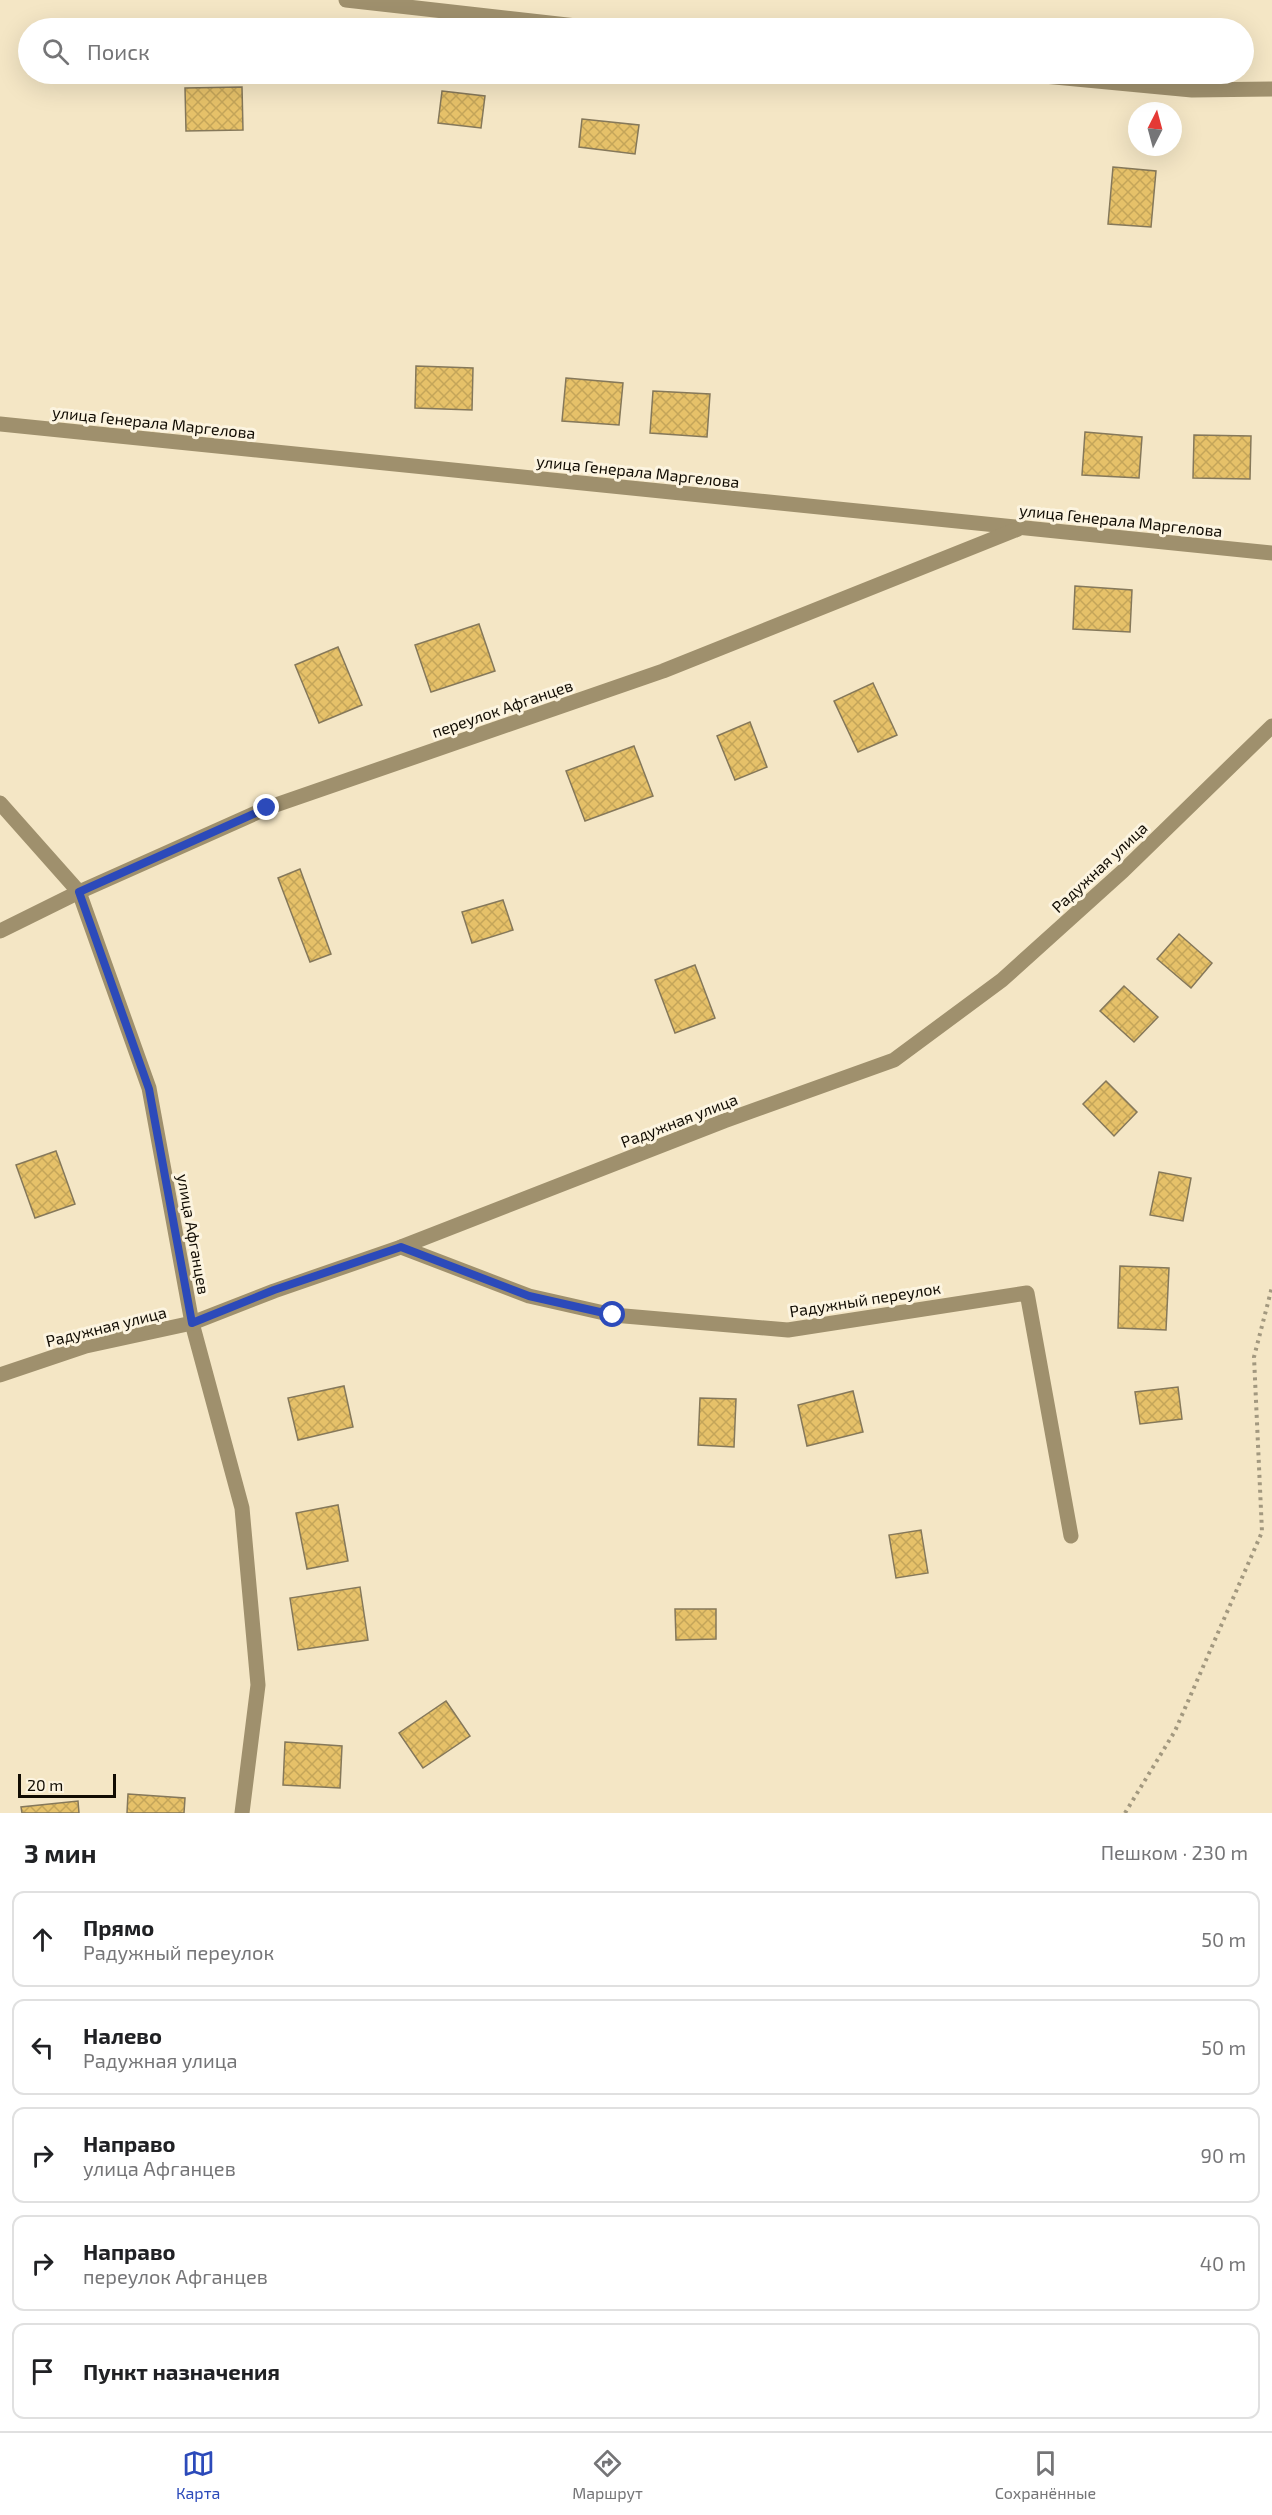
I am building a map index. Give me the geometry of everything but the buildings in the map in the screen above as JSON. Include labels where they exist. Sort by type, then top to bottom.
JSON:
[{"type":"street","points":[[346,0],[505,18]]},
{"type":"street","points":[[1129,84],[1192,90],[1272,89]]},
{"type":"street","name":"улица Генерала Маргелова","points":[[0,424],[1272,553]]},
{"type":"street","name":"переулок Афганцев","points":[[0,931],[79,892],[267,808],[663,671],[1020,528]]},
{"type":"street","name":"Радужная улица","points":[[0,1375],[86,1346],[192,1323],[274,1290],[401,1247],[724,1121],[894,1060],[1002,980],[1123,871],[1272,726]]},
{"type":"street","name":"улица Афганцев","points":[[0,803],[79,892],[149,1089],[192,1323],[242,1508],[258,1685],[242,1813]]},
{"type":"street","name":"Радужный переулок","points":[[401,1247],[529,1296],[613,1315],[788,1330],[1027,1293],[1071,1536]]},
{"type":"path","points":[[1125,1813],[1175,1731],[1262,1532],[1254,1357],[1272,1287]]},
{"type":"route","points":[[267,808],[79,892],[149,1089],[192,1323],[274,1290],[401,1247],[529,1296],[613,1315]]}]
